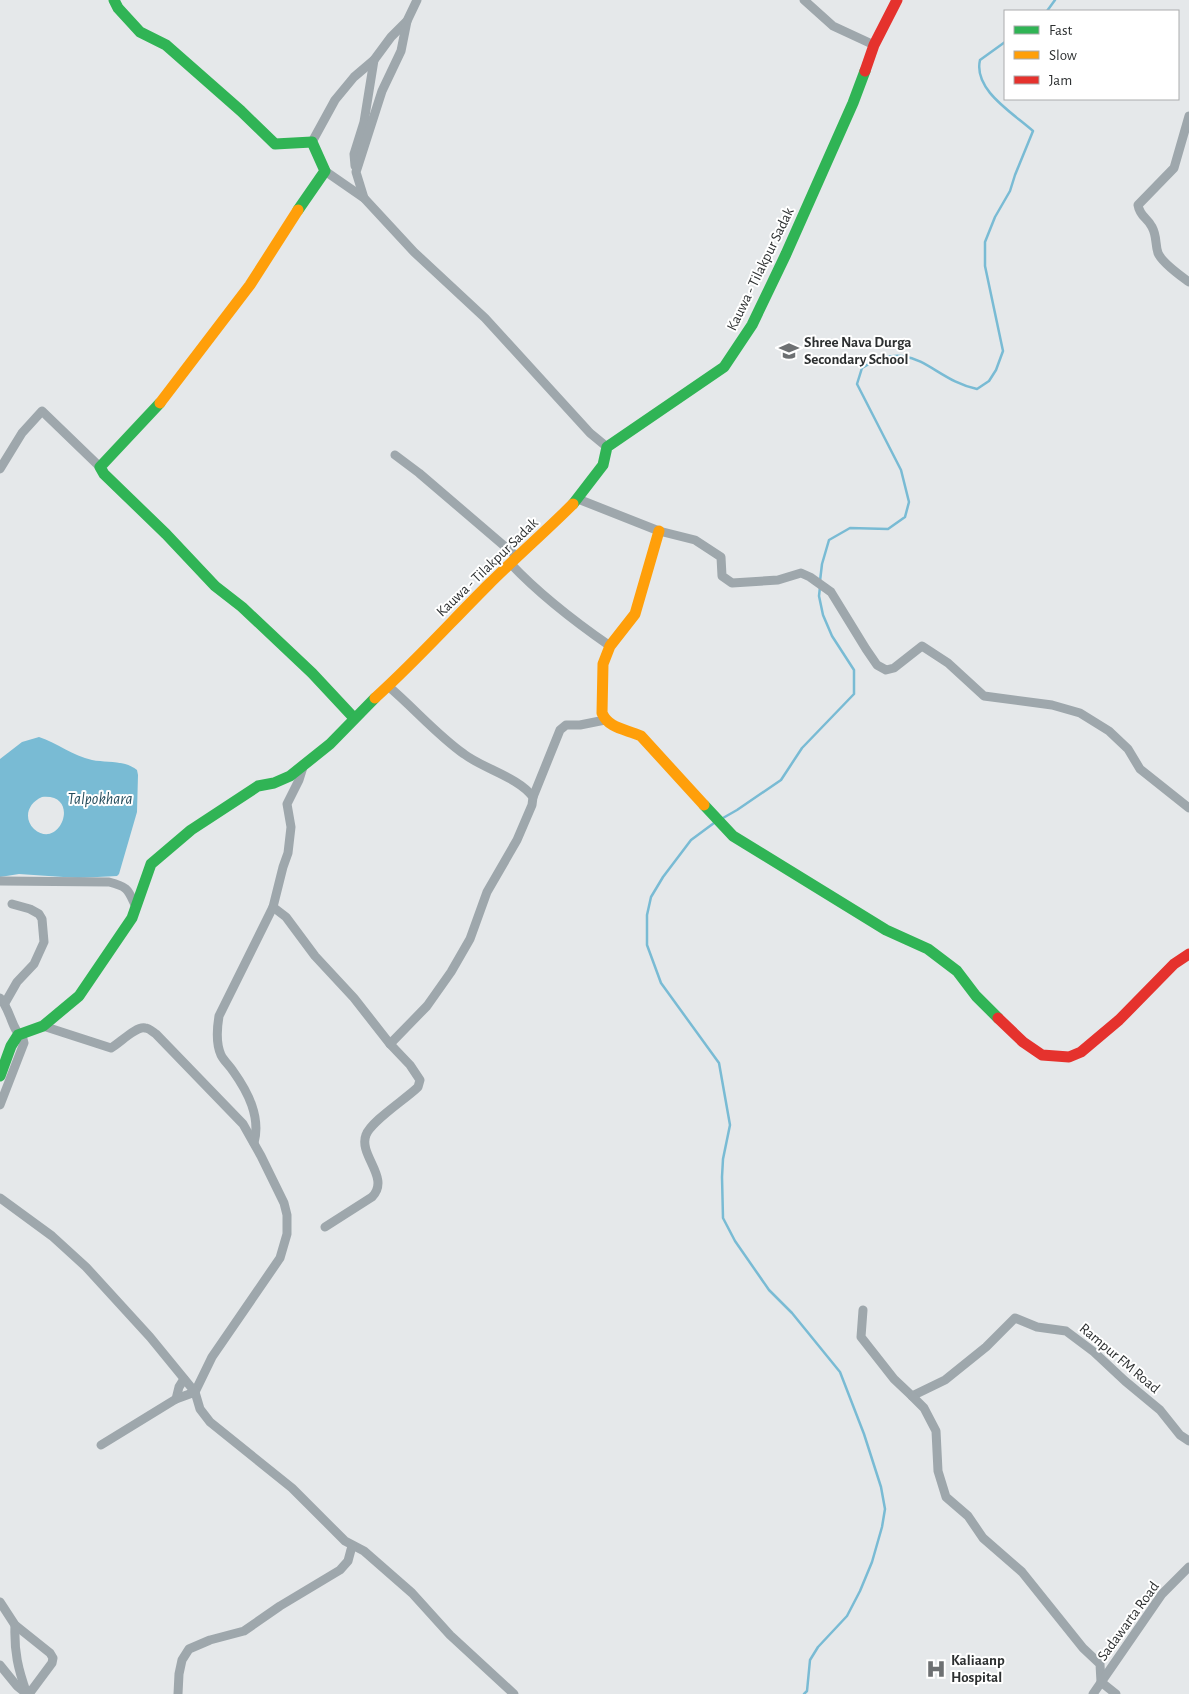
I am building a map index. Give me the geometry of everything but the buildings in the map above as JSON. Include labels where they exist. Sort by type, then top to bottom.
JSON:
[{"type":"street","points":[[114,0],[118,8],[140,32],[166,45],[241,111],[275,144],[312,142]]},
{"type":"street","points":[[312,142],[335,100],[354,77],[374,60],[406,21],[417,0]]},
{"type":"street","points":[[804,0],[819,16],[833,26],[874,45]]},
{"type":"street","name":"Kauwa - Tilakpur Sadak","points":[[18,1035],[43,1026],[79,996],[132,918],[152,864],[191,830],[243,794],[258,786],[274,783],[290,776],[330,744],[354,718],[408,668],[513,560],[578,499],[603,465],[607,447],[724,367],[752,324],[786,254],[853,103],[874,45],[897,0]]},
{"type":"street","points":[[356,172],[382,91],[401,51],[406,21]]},
{"type":"street","points":[[364,198],[356,172],[354,154],[364,122],[374,60]]},
{"type":"street","points":[[1189,116],[1174,168],[1138,204],[1139,212],[1151,224],[1157,237],[1158,253],[1163,260],[1189,282]]},
{"type":"street","points":[[312,142],[324,171],[364,198],[414,252],[485,318],[590,433],[607,447]]},
{"type":"street","points":[[100,467],[167,395],[250,285],[324,171]]},
{"type":"street","points":[[0,469],[22,433],[42,411],[100,467],[104,474],[230,600],[242,607],[312,673],[354,718]]},
{"type":"street","points":[[395,455],[419,473],[513,560],[528,582],[568,616],[610,646]]},
{"type":"street","points":[[578,499],[659,531],[695,540],[721,557],[722,576],[732,583],[778,580],[801,572],[831,592],[845,618],[877,665],[886,670],[894,668],[922,646],[948,663],[984,696],[1052,705],[1080,713],[1109,732],[1128,749],[1140,769],[1189,808]]},
{"type":"street","points":[[659,531],[635,614],[610,646],[603,664],[602,712],[604,720],[616,728],[641,736],[733,836],[886,930],[928,949],[957,970],[983,1003],[1023,1042],[1042,1055],[1069,1056],[1081,1052],[1119,1020],[1174,964],[1189,954]]},
{"type":"street","points":[[388,686],[463,754],[524,788],[533,797]]},
{"type":"street","points":[[390,1044],[427,1006],[451,972],[470,939],[491,885],[516,840],[532,805],[533,797],[560,730],[566,725],[580,725],[604,720]]},
{"type":"street","points":[[254,1143],[258,1130],[255,1114],[245,1088],[221,1054],[218,1040],[219,1016],[273,907],[288,853],[291,827],[287,804],[299,780],[304,764]]},
{"type":"street","points":[[0,881],[109,882],[123,885],[127,888],[136,907]]},
{"type":"street","points":[[0,1104],[24,1043],[18,1035],[2,1000],[34,964],[44,942],[42,919],[39,914],[30,909],[12,904]]},
{"type":"street","points":[[273,907],[286,917],[315,956],[354,998],[390,1044],[417,1073],[420,1080],[418,1087],[375,1123],[367,1131],[364,1138],[368,1156],[379,1185],[377,1192],[326,1227]]},
{"type":"street","points":[[43,1026],[111,1048],[121,1043],[137,1028],[146,1028],[156,1034],[243,1124],[284,1203],[287,1215],[287,1234],[280,1258],[212,1358],[195,1392],[176,1399],[101,1445]]},
{"type":"street","points":[[0,1076],[11,1046],[18,1035]]},
{"type":"street","points":[[0,1198],[52,1236],[86,1267],[144,1331],[195,1392],[200,1409],[210,1422],[292,1488],[352,1546],[364,1551],[412,1593],[450,1634],[514,1694]]},
{"type":"street","points":[[863,1310],[861,1337],[894,1379],[924,1408],[936,1431],[938,1471],[946,1497],[968,1516],[983,1538],[1022,1572],[1083,1648],[1100,1664],[1101,1682],[1116,1694]]},
{"type":"street","name":"Rampur FM Road","points":[[912,1396],[945,1380],[986,1347],[1016,1318],[1037,1327],[1066,1331],[1094,1352],[1160,1410],[1180,1435],[1189,1441]]},
{"type":"street","points":[[176,1399],[179,1387],[184,1379]]},
{"type":"street","points":[[178,1694],[182,1660],[188,1649],[210,1640],[244,1631],[280,1606],[340,1570],[348,1561],[352,1546]]},
{"type":"street","name":"Sadawarta Road","points":[[1093,1694],[1162,1594],[1189,1567]]},
{"type":"street","points":[[0,1602],[15,1625],[53,1658],[52,1663],[28,1694]]},
{"type":"street","points":[[15,1625],[18,1668],[28,1694]]},
{"type":"street","points":[[0,1665],[17,1686],[28,1694]]},
{"type":"water","name":"Talpokhara","points":[[39,737],[85,758],[121,763],[137,770],[137,812],[117,876],[78,878],[19,874],[0,877],[0,759],[22,742]],"holes":[[[42,797],[54,798],[61,804],[64,811],[63,820],[59,828],[52,833],[43,834],[31,825],[28,816],[30,807]]]},
{"type":"waterway","points":[[1048,10],[1055,0]]},
{"type":"waterway","points":[[820,581],[822,564],[829,540],[850,528],[888,529],[905,517],[909,502],[901,470],[857,384],[862,368],[880,359],[895,356],[909,357],[922,362],[961,384],[977,389],[989,381],[996,370],[1003,351],[985,266],[985,242],[995,217],[1010,191],[1033,131],[996,100],[988,91],[979,71],[980,60],[1004,43]]},
{"type":"waterway","points":[[723,818],[781,780],[802,748],[854,694],[854,670],[832,636],[823,615],[819,596],[820,587]]},
{"type":"waterway","points":[[714,823],[691,840],[663,877],[651,897],[647,915],[647,945],[661,983],[719,1063],[730,1125],[723,1159],[723,1218],[735,1241],[769,1290],[792,1313],[840,1372],[864,1434],[881,1487],[885,1509],[872,1562],[860,1591],[847,1616],[818,1647],[810,1660],[807,1691],[804,1694]]},
{"type":"traffic: fast","points":[[114,0],[118,8],[140,32],[166,45],[241,111],[275,144],[312,142],[325,171],[298,210]]},
{"type":"traffic: fast","points":[[573,504],[603,465],[607,447],[724,367],[752,325],[786,254],[853,103],[865,71]]},
{"type":"traffic: fast","points":[[160,403],[100,467],[104,474],[166,534],[215,586],[242,607],[312,673],[354,718]]},
{"type":"traffic: fast","points":[[0,1076],[11,1046],[18,1035],[43,1026],[79,996],[132,918],[151,864],[191,830],[258,786],[274,783],[290,776],[330,744],[375,698]]},
{"type":"traffic: fast","points":[[704,805],[733,836],[886,930],[928,949],[957,971],[976,996],[998,1018]]},
{"type":"traffic: slow","points":[[160,403],[250,285],[298,210]]},
{"type":"traffic: slow","points":[[375,698],[573,504]]},
{"type":"traffic: slow","points":[[659,531],[635,614],[610,646],[603,664],[602,713],[609,722],[618,728],[641,736],[704,805]]},
{"type":"traffic: jam","points":[[865,71],[874,45],[897,0]]},
{"type":"traffic: jam","points":[[998,1018],[1023,1042],[1042,1055],[1069,1057],[1081,1052],[1119,1020],[1174,964],[1189,954]]},
{"type":"place","name":"Shree Nava Durga Secondary School","points":[[789,351]]},
{"type":"place","name":"Kaliaanp Hospital","points":[[936,1669]]}]
